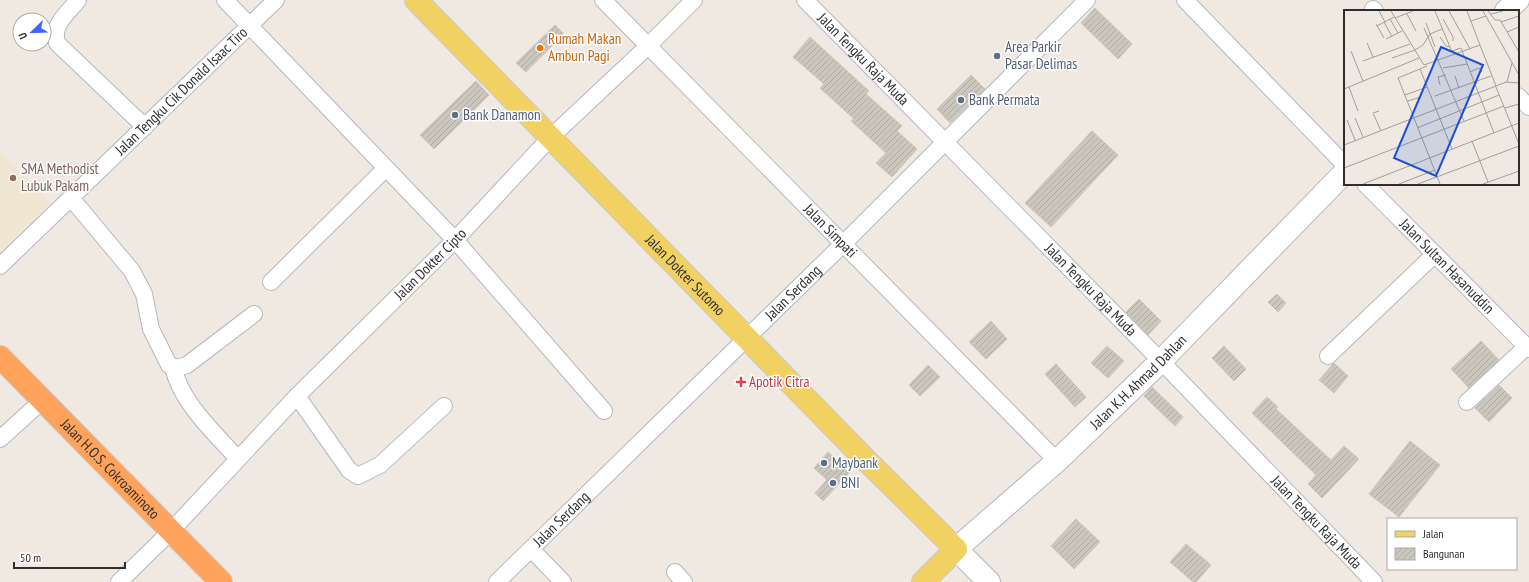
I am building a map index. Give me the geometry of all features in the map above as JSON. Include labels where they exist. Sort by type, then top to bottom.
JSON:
[{"type":"highway","name":"Jalan H.O.S. Cokroaminoto","points":[[0,357],[221,582]]},
{"type":"main road","name":"Jalan Dokter Sutomo","points":[[416,0],[867,461],[956,549]]},
{"type":"main road","name":"Jalan K.H. Ahmad Dahlan","points":[[922,582],[956,549]]},
{"type":"street","points":[[78,0],[56,28],[55,36],[57,43],[145,127]]},
{"type":"street","points":[[225,0],[385,169],[455,240],[604,411]]},
{"type":"street","name":"Jalan Tengku Cik Donald Isaac Tiro","points":[[0,266],[276,0]]},
{"type":"street","name":"Jalan Simpati","points":[[603,0],[842,245],[1057,461]]},
{"type":"street","name":"Jalan Dokter Cipto","points":[[119,582],[170,531],[297,396],[455,240],[550,138],[648,46],[694,0]]},
{"type":"street","name":"Jalan Tengku Raja Muda","points":[[805,0],[1161,361],[1374,582]]},
{"type":"street","name":"Jalan Serdang","points":[[497,582],[842,245],[1087,0]]},
{"type":"street","points":[[1185,0],[1344,164]]},
{"type":"street","points":[[1507,10],[1518,0]]},
{"type":"street","points":[[1519,97],[1529,107]]},
{"type":"street","points":[[271,282],[385,169]]},
{"type":"street","name":"Jalan K.H. Ahmad Dahlan","points":[[956,549],[1057,461],[1161,361],[1344,173]]},
{"type":"street","name":"Jalan Sultan Hasanuddin","points":[[1366,185],[1528,348]]},
{"type":"street","points":[[71,198],[132,270],[144,294],[150,329],[170,366],[173,367],[179,385],[192,406],[238,459]]},
{"type":"street","points":[[1328,356],[1435,254]]},
{"type":"street","points":[[173,367],[177,368],[187,365],[254,314]]},
{"type":"street","points":[[1467,402],[1528,348]]},
{"type":"street","points":[[297,396],[349,470],[358,476],[380,465],[444,406]]},
{"type":"street","points":[[0,439],[43,400]]},
{"type":"street","points":[[531,549],[563,582]]},
{"type":"street","points":[[956,549],[989,582]]},
{"type":"shaded area","name":"SMA Methodist Lubuk Pakam","points":[[0,152],[50,203],[0,253]]},
{"type":"building","points":[[1095,8],[1132,44],[1118,59],[1081,23]]},
{"type":"building","name":"Rumah Makan Ambun Pagi","points":[[555,25],[564,34],[526,72],[516,63]]},
{"type":"building","points":[[810,37],[869,91],[866,94],[902,126],[897,131],[917,149],[892,177],[876,163],[886,153],[851,121],[854,119],[820,88],[824,84],[793,57]]},
{"type":"building","name":"Bank Permata","points":[[971,75],[985,89],[950,123],[937,109]]},
{"type":"building","name":"Bank Danamon","points":[[476,81],[489,95],[434,149],[420,135]]},
{"type":"building","points":[[1092,131],[1118,155],[1051,227],[1025,203]]},
{"type":"building","points":[[1277,294],[1286,303],[1278,312],[1268,302]]},
{"type":"building","points":[[1139,299],[1161,321],[1148,335],[1126,312]]},
{"type":"building","points":[[991,321],[1007,339],[986,359],[969,342]]},
{"type":"building","points":[[1481,341],[1499,360],[1469,388],[1451,369]]},
{"type":"building","points":[[1107,346],[1124,361],[1108,378],[1091,363]]},
{"type":"building","points":[[1224,346],[1246,369],[1234,381],[1212,358]]},
{"type":"building","points":[[1334,363],[1348,376],[1334,393],[1319,380]]},
{"type":"building","points":[[1056,364],[1086,397],[1075,407],[1045,374]]},
{"type":"building","points":[[928,365],[940,377],[920,396],[909,385]]},
{"type":"building","points":[[1499,385],[1512,398],[1489,422],[1475,408]]},
{"type":"building","points":[[1152,387],[1183,417],[1175,426],[1144,396]]},
{"type":"building","points":[[1267,397],[1278,407],[1276,409],[1331,460],[1344,446],[1359,459],[1322,498],[1308,484],[1316,475],[1252,413]]},
{"type":"building","points":[[1410,441],[1440,465],[1399,517],[1369,494]]},
{"type":"building","points":[[828,452],[850,472],[823,501],[815,493],[827,480],[814,468]]},
{"type":"building","points":[[1076,519],[1100,542],[1074,569],[1051,546]]},
{"type":"building","points":[[1186,544],[1211,565],[1196,582],[1193,582],[1170,562]]},
{"type":"place","name":"Rumah Makan Ambun Pagi","points":[[540,48]]},
{"type":"place","name":"Area Parkir Pasar Delimas","points":[[997,56]]},
{"type":"place","name":"Bank Permata","points":[[961,100]]},
{"type":"place","name":"Bank Danamon","points":[[455,115]]},
{"type":"place","name":"SMA Methodist Lubuk Pakam","points":[[13,178]]},
{"type":"place","name":"Apotik Citra","points":[[741,382]]},
{"type":"place","name":"Maybank","points":[[824,463]]},
{"type":"place","name":"BNI","points":[[833,483]]}]
